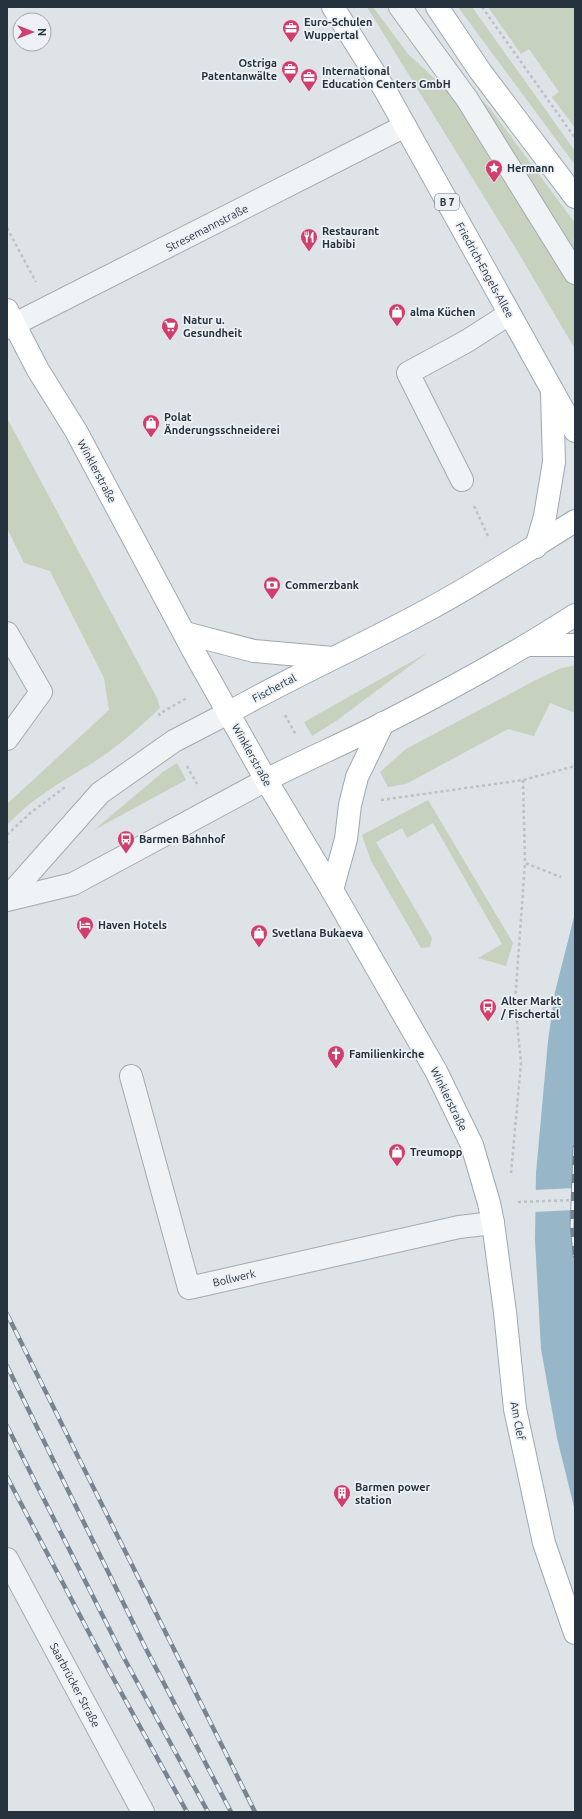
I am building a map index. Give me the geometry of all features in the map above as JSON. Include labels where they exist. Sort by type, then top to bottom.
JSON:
[{"type":"main road","name":"Friedrich-Engels-Allee","points":[[333,7],[385,90],[552,393],[575,431]]},
{"type":"main road","points":[[436,7],[480,71],[575,197]]},
{"type":"main road","name":"Winklerstraße","points":[[9,321],[76,431],[228,713],[436,1071],[472,1145],[491,1213]]},
{"type":"main road","points":[[536,547],[545,516],[554,462],[552,393]]},
{"type":"main road","name":"Fischertal","points":[[228,713],[272,688],[433,607],[536,547],[575,521]]},
{"type":"main road","name":"Fischertal","points":[[266,780],[308,758],[383,723],[528,645],[575,615]]},
{"type":"main road","points":[[185,633],[254,651],[334,658]]},
{"type":"main road","points":[[528,645],[575,645]]},
{"type":"main road","points":[[332,890],[346,840],[350,805],[357,777],[383,723]]},
{"type":"main road","name":"Am Clef","points":[[491,1213],[505,1312],[515,1410],[544,1543],[575,1633]]},
{"type":"street","points":[[400,7],[467,100],[575,273]]},
{"type":"street","name":"Stresemannstraße","points":[[9,321],[50,307],[405,126]]},
{"type":"street","points":[[462,480],[408,373],[467,341],[509,314]]},
{"type":"street","points":[[7,633],[40,692],[7,739]]},
{"type":"street","name":"Fischertal","points":[[7,899],[100,793],[174,741],[228,713]]},
{"type":"street","name":"Fischertal","points":[[7,899],[73,884],[266,780]]},
{"type":"street","name":"Bollwerk","points":[[131,1076],[189,1288],[459,1227],[491,1213]]},
{"type":"street","name":"Saarbrücker Straße","points":[[7,1559],[143,1812]]},
{"type":"path","points":[[482,7],[575,138]]},
{"type":"path","points":[[7,228],[50,307]]},
{"type":"path","points":[[462,480],[488,536]]},
{"type":"path","points":[[272,688],[308,758]]},
{"type":"path","points":[[350,805],[522,780],[575,766]]},
{"type":"path","points":[[511,1178],[521,1063],[515,1002],[525,863],[522,780]]},
{"type":"path","points":[[525,863],[561,877]]},
{"type":"path","points":[[521,1202],[575,1200]]},
{"type":"green space","points":[[367,7],[373,7],[408,54],[447,90],[464,111],[575,287],[575,349],[515,247]]},
{"type":"green space","points":[[458,7],[472,7],[575,151],[575,165]]},
{"type":"green space","points":[[488,7],[575,7],[575,128],[552,97],[559,92],[529,49],[521,54]]},
{"type":"green space","points":[[476,95],[489,107],[575,223],[575,256]]},
{"type":"green space","points":[[7,418],[157,698],[160,708],[118,745],[36,799],[7,825],[7,804],[109,710],[104,678],[50,571],[24,563],[7,528]]},
{"type":"green space","points":[[427,653],[336,721],[312,736],[304,722]]},
{"type":"green space","points":[[575,665],[575,713],[550,703],[534,736],[508,729],[406,784],[388,787],[380,772],[406,749],[536,680],[559,669]]},
{"type":"green space","points":[[177,763],[186,780],[94,830],[163,772]]},
{"type":"green space","points":[[428,800],[513,943],[506,966],[478,958],[502,944],[433,823],[407,838],[402,828],[376,842],[432,938],[430,947],[421,948],[371,861],[362,835]]},
{"type":"water","points":[[575,913],[575,1511],[557,1438],[541,1349],[535,1240],[536,1173],[548,1041],[555,992]]},
{"type":"pier","points":[[575,1188],[575,1210],[533,1212],[534,1190]]},
{"type":"railway","points":[[575,1147],[572,1226],[575,1256]]},
{"type":"railway","points":[[7,1314],[255,1812]]},
{"type":"railway","points":[[7,1366],[145,1647],[231,1812]]},
{"type":"railway","points":[[7,1426],[124,1658],[208,1812]]},
{"type":"railway","points":[[7,1477],[106,1665],[187,1812]]},
{"type":"place","name":"Euro-Schulen Wuppertal","points":[[291,43]]},
{"type":"place","name":"Ostriga Patentanwälte","points":[[290,84]]},
{"type":"place","name":"International Education Centers GmbH","points":[[309,92]]},
{"type":"place","name":"Hermann","points":[[494,183]]},
{"type":"place","name":"Restaurant Habibi","points":[[309,252]]},
{"type":"place","name":"alma Küchen","points":[[397,327]]},
{"type":"place","name":"Natur u. Gesundheit","points":[[170,341]]},
{"type":"place","name":"Polat Änderungsschneiderei","points":[[151,438]]},
{"type":"place","name":"Commerzbank","points":[[272,600]]},
{"type":"place","name":"Barmen Bahnhof","points":[[126,854]]},
{"type":"place","name":"Haven Hotels","points":[[85,940]]},
{"type":"place","name":"Svetlana Bukaeva","points":[[259,948]]},
{"type":"place","name":"Alter Markt / Fischertal","points":[[488,1022]]},
{"type":"place","name":"Familienkirche","points":[[336,1069]]},
{"type":"place","name":"Treumopp","points":[[397,1167]]},
{"type":"place","name":"Barmen power station","points":[[342,1508]]}]
